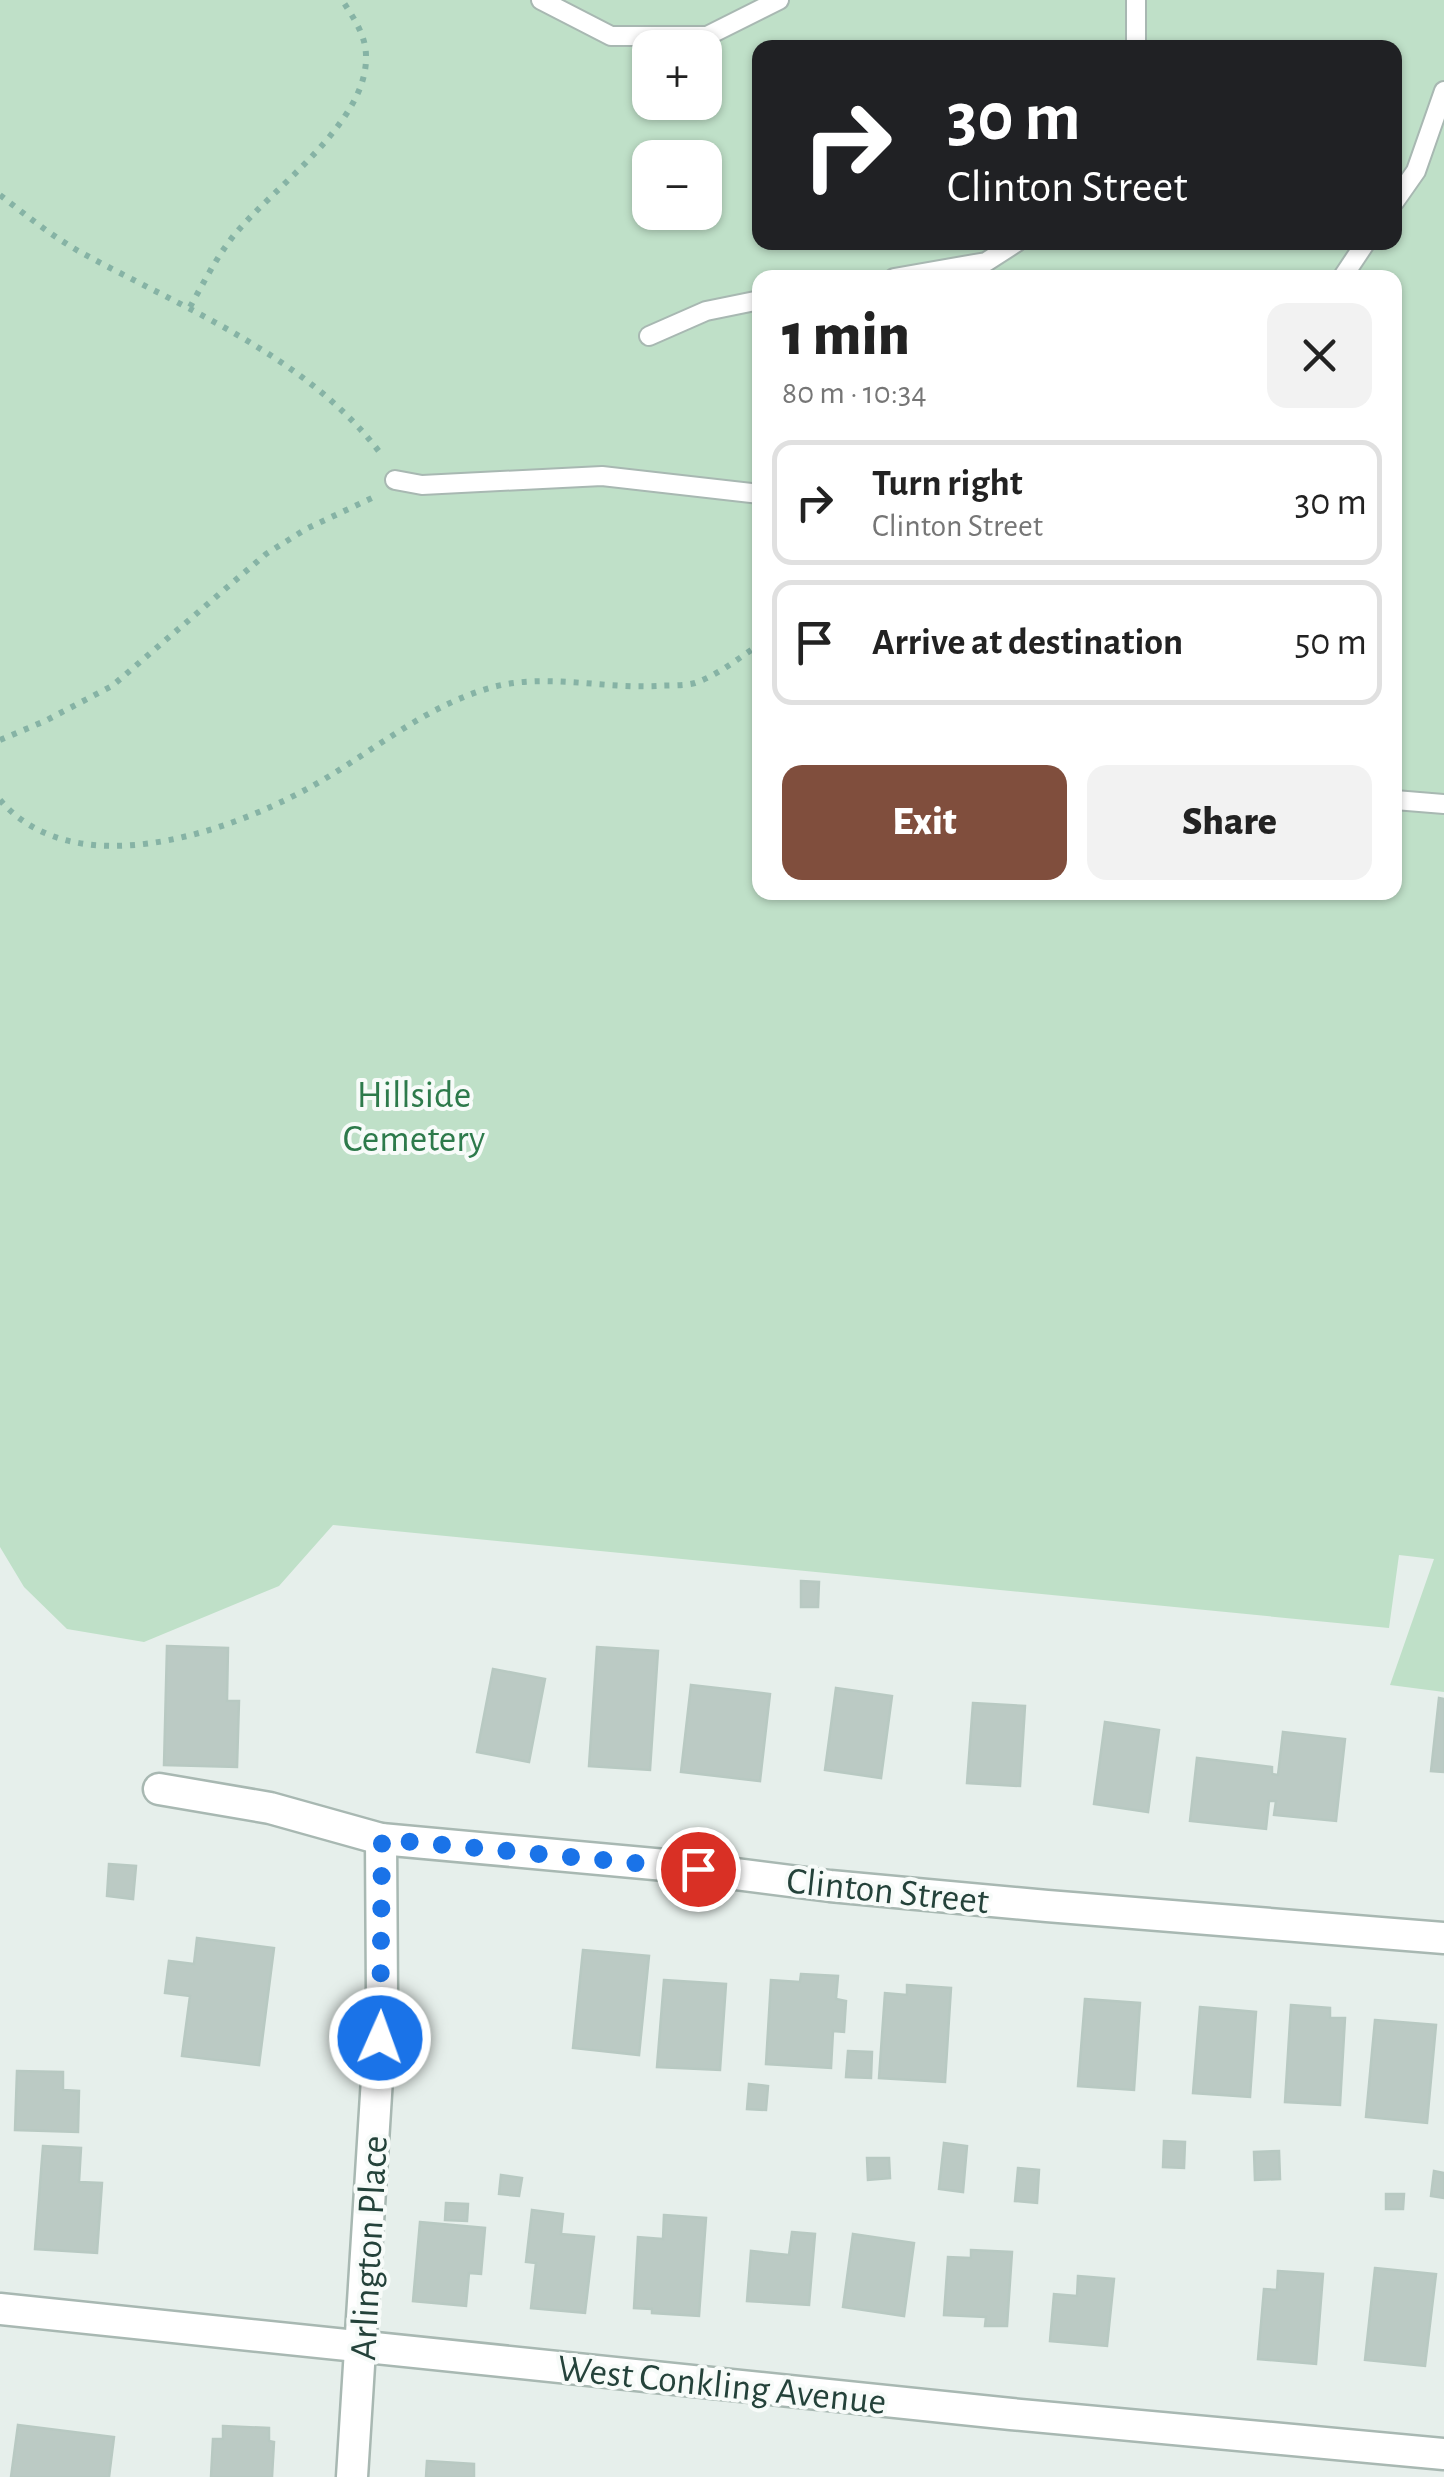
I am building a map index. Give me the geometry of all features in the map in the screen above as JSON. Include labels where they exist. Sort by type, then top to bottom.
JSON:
[{"type":"street","name":"Clinton Street","points":[[159,1789],[270,1808],[382,1839],[665,1864],[968,1898],[1444,1938]]},
{"type":"street","name":"Arlington Place","points":[[352,2477],[382,1999],[382,1839]]},
{"type":"street","name":"West Conkling Avenue","points":[[0,2309],[1012,2414],[1444,2454]]},
{"type":"lane","points":[[541,0],[611,36],[707,36],[780,0]]},
{"type":"lane","points":[[1136,0],[1136,40]]},
{"type":"lane","points":[[1402,191],[1416,171],[1444,91]]},
{"type":"lane","points":[[940,270],[986,262],[1005,250]]},
{"type":"lane","points":[[650,336],[706,310],[752,301]]},
{"type":"lane","points":[[395,480],[422,485],[602,476],[752,493]]},
{"type":"lane","points":[[1402,801],[1444,804]]},
{"type":"path","points":[[190,307],[235,234],[341,122],[363,80],[363,36],[342,0]]},
{"type":"path","points":[[0,195],[81,252],[190,307],[276,358],[373,443],[395,480],[377,495],[306,528],[266,554],[112,686],[0,740]]},
{"type":"path","points":[[0,800],[26,822],[88,845],[133,846],[177,838],[238,821],[272,806],[308,788],[389,736],[484,689],[532,679],[644,686],[692,684],[752,649]]},
{"type":"green space","name":"Hillside Cemetery","points":[[0,0],[1444,0],[1444,1692],[1390,1685],[1434,1559],[1399,1555],[1389,1628],[333,1525],[279,1586],[144,1642],[67,1629],[24,1587],[0,1547]]},
{"type":"building","points":[[801,1581],[819,1582],[818,1607],[801,1607]]},
{"type":"building","points":[[167,1646],[228,1648],[227,1701],[239,1701],[237,1767],[164,1765]]},
{"type":"building","points":[[597,1647],[658,1651],[650,1770],[589,1766]]},
{"type":"building","points":[[493,1669],[545,1679],[529,1762],[477,1752]]},
{"type":"building","points":[[691,1685],[770,1694],[760,1781],[681,1772]]},
{"type":"building","points":[[836,1688],[892,1696],[881,1778],[825,1770]]},
{"type":"building","points":[[1439,1698],[1444,1699],[1444,1772],[1431,1771]]},
{"type":"building","points":[[973,1703],[1025,1706],[1020,1786],[967,1783]]},
{"type":"building","points":[[1105,1722],[1159,1730],[1148,1812],[1094,1804]]},
{"type":"building","points":[[1283,1732],[1345,1739],[1336,1821],[1274,1815],[1276,1801],[1269,1801],[1266,1829],[1190,1821],[1197,1758],[1272,1767],[1272,1774],[1278,1775]]},
{"type":"building","points":[[109,1864],[136,1866],[133,1899],[107,1896]]},
{"type":"building","points":[[197,1938],[274,1948],[259,2065],[182,2056],[190,1996],[165,1993],[169,1961],[194,1964]]},
{"type":"building","points":[[583,1950],[649,1956],[639,2055],[573,2048]]},
{"type":"building","points":[[801,1974],[838,1976],[836,1999],[846,2001],[844,2032],[833,2031],[831,2068],[766,2064],[771,1980],[800,1982]]},
{"type":"building","points":[[664,1980],[726,1984],[720,2070],[657,2067]]},
{"type":"building","points":[[907,1985],[951,1988],[945,2082],[879,2078],[885,1993],[907,1995]]},
{"type":"building","points":[[1085,1999],[1140,2003],[1134,2090],[1078,2086]]},
{"type":"building","points":[[1291,2005],[1330,2008],[1330,2018],[1345,2018],[1340,2105],[1285,2102]]},
{"type":"building","points":[[1200,2007],[1256,2012],[1250,2097],[1193,2093]]},
{"type":"building","points":[[1375,2020],[1436,2025],[1427,2123],[1366,2117]]},
{"type":"building","points":[[848,2051],[872,2052],[871,2078],[846,2077]]},
{"type":"building","points":[[17,2071],[63,2072],[63,2090],[79,2091],[78,2132],[15,2130]]},
{"type":"building","points":[[749,2084],[768,2086],[766,2110],[747,2109]]},
{"type":"building","points":[[1164,2141],[1185,2142],[1184,2168],[1163,2167]]},
{"type":"building","points":[[944,2143],[967,2146],[963,2192],[939,2189]]},
{"type":"building","points":[[43,2146],[81,2148],[79,2182],[102,2183],[97,2253],[35,2249]]},
{"type":"building","points":[[1279,2151],[1280,2179],[1255,2180],[1254,2152]]},
{"type":"building","points":[[867,2158],[889,2158],[890,2178],[868,2180]]},
{"type":"building","points":[[1018,2168],[1039,2170],[1037,2203],[1015,2201]]},
{"type":"building","points":[[1434,2171],[1444,2173],[1444,2198],[1431,2196]]},
{"type":"building","points":[[501,2175],[522,2178],[519,2196],[499,2194]]},
{"type":"building","points":[[1386,2194],[1404,2194],[1403,2209],[1386,2209]]},
{"type":"building","points":[[446,2203],[468,2204],[467,2221],[445,2220]]},
{"type":"building","points":[[532,2210],[563,2214],[561,2234],[594,2237],[585,2313],[531,2308],[536,2263],[526,2262]]},
{"type":"building","points":[[664,2215],[706,2218],[699,2316],[634,2308],[638,2237],[663,2239]]},
{"type":"building","points":[[420,2222],[485,2228],[481,2274],[469,2273],[466,2306],[413,2301]]},
{"type":"building","points":[[792,2232],[815,2234],[809,2305],[747,2301],[751,2251],[789,2255]]},
{"type":"building","points":[[853,2234],[914,2243],[904,2316],[843,2307]]},
{"type":"building","points":[[971,2250],[1012,2252],[1007,2326],[985,2326],[986,2317],[944,2315],[948,2257],[971,2258]]},
{"type":"building","points":[[1375,2268],[1436,2274],[1425,2366],[1365,2360]]},
{"type":"building","points":[[1278,2271],[1323,2274],[1316,2364],[1258,2359],[1264,2289],[1277,2290]]},
{"type":"building","points":[[1078,2276],[1114,2279],[1107,2346],[1050,2341],[1054,2294],[1077,2296]]},
{"type":"building","points":[[18,2425],[114,2437],[109,2477],[11,2477]]},
{"type":"building","points":[[223,2426],[269,2428],[269,2441],[274,2442],[272,2477],[211,2477],[213,2439],[223,2439]]},
{"type":"building","points":[[427,2461],[474,2464],[474,2477],[426,2477]]},
{"type":"route","points":[[380,2038],[382,1839],[698,1869]]}]
